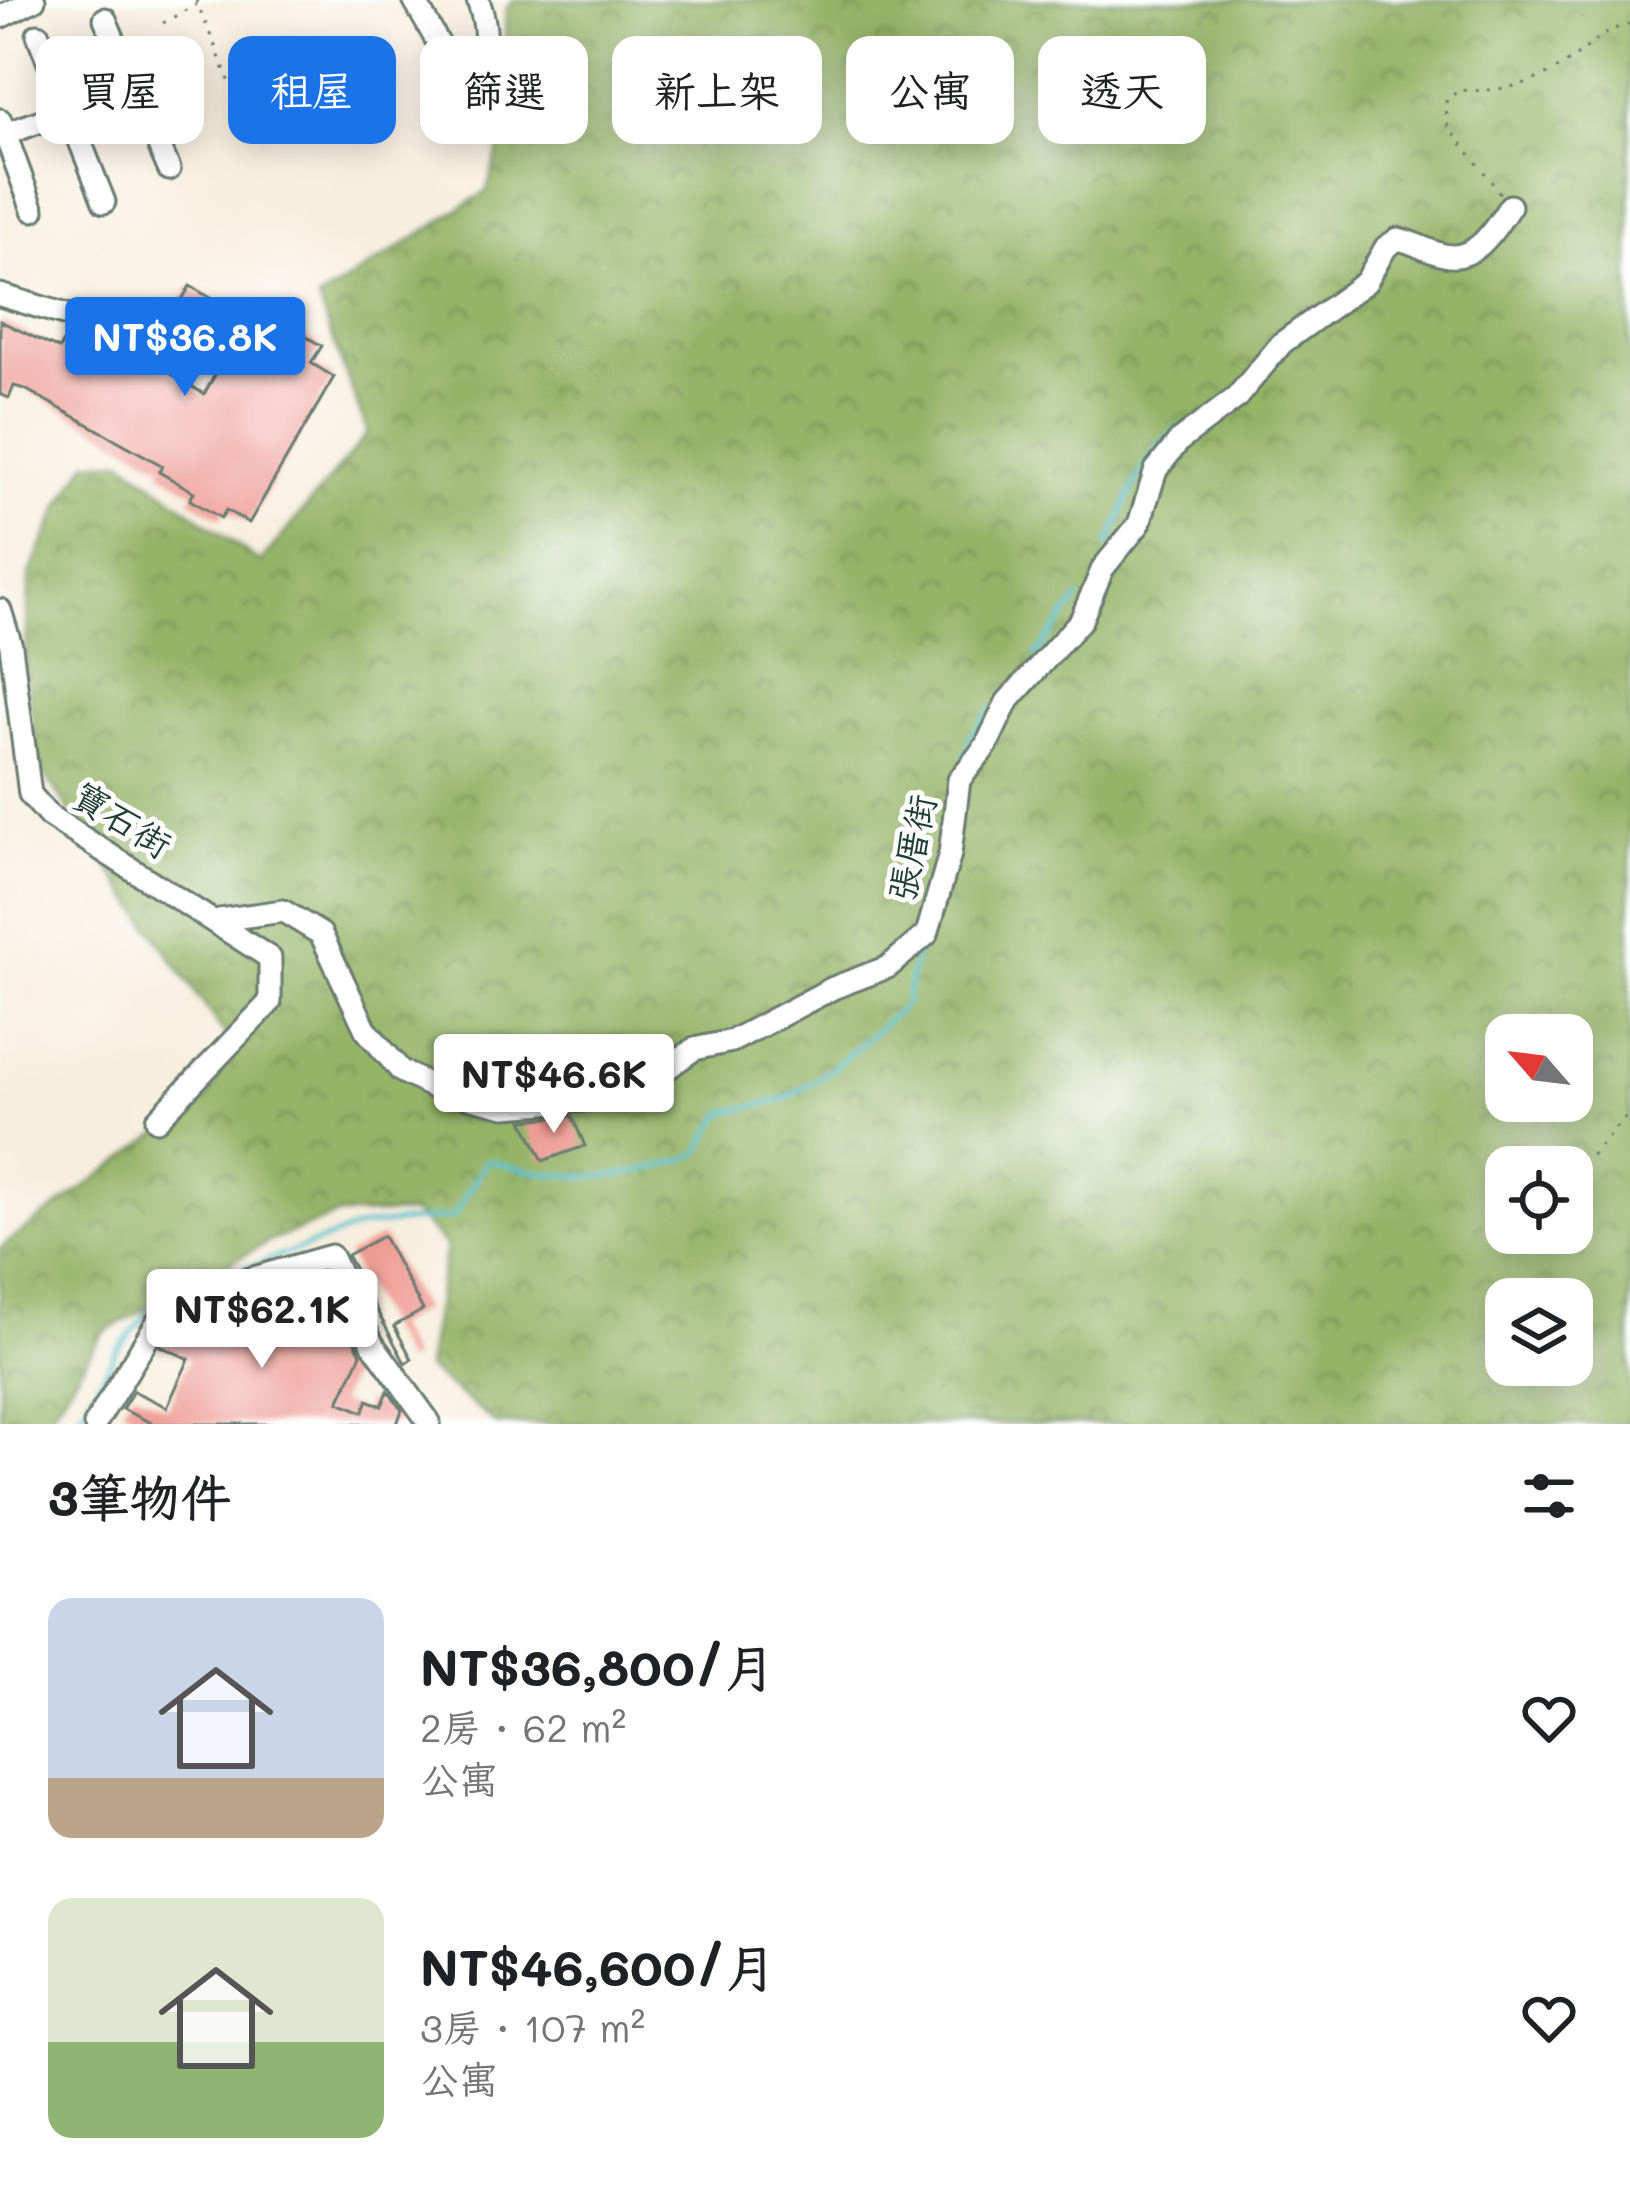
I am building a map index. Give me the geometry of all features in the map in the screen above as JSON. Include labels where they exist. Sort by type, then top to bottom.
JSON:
[{"type":"street","points":[[0,16],[34,0]]},
{"type":"street","points":[[414,0],[446,57],[464,63],[476,58],[485,44],[488,27],[478,0]]},
{"type":"street","points":[[105,19],[111,36]]},
{"type":"street","points":[[33,210],[2,130],[36,120]]},
{"type":"street","points":[[82,144],[104,202]]},
{"type":"street","points":[[157,144],[169,170]]},
{"type":"street","name":"張厝街","points":[[219,920],[283,911],[321,934],[366,1030],[401,1072],[439,1090],[506,1106],[597,1099],[665,1070],[694,1048],[732,1041],[832,988],[888,967],[927,934],[950,854],[959,780],[986,746],[1006,702],[1081,620],[1103,568],[1138,524],[1156,470],[1180,440],[1236,398],[1282,343],[1366,282],[1386,247],[1398,239],[1444,256],[1467,254],[1487,239],[1510,206]]},
{"type":"street","points":[[0,295],[70,316]]},
{"type":"street","name":"寶石街","points":[[0,610],[11,646],[30,794],[50,816],[219,920],[270,958],[270,1002],[157,1120]]},
{"type":"street","points":[[95,1424],[158,1321],[214,1289],[331,1256],[372,1342],[429,1422]]},
{"type":"path","points":[[163,23],[197,2],[228,78]]},
{"type":"path","points":[[1510,206],[1447,124],[1446,100],[1460,90],[1487,92],[1549,74],[1595,39],[1630,24]]},
{"type":"path","points":[[1593,1153],[1630,1112]]},
{"type":"green space","points":[[513,0],[1630,0],[1630,1424],[496,1424],[426,1368],[446,1246],[414,1213],[337,1215],[270,1241],[104,1332],[44,1424],[0,1424],[0,1248],[207,1099],[234,1048],[40,768],[25,667],[30,574],[61,504],[88,462],[122,460],[260,563],[368,433],[318,300],[487,191],[500,144],[588,144],[588,36],[505,36],[506,10]]},
{"type":"building","points":[[190,286],[282,339],[290,327],[322,346],[311,363],[334,377],[249,523],[226,510],[221,518],[190,500],[194,492],[159,472],[163,466],[25,389],[14,386],[9,398],[0,394],[0,321],[59,349],[62,343],[70,348],[85,321],[204,394],[223,361],[165,328]]},
{"type":"building","points":[[572,1116],[585,1146],[543,1161],[523,1120]]},
{"type":"building","points":[[383,1236],[423,1310],[394,1326],[412,1359],[405,1363],[347,1255]]},
{"type":"building","points":[[263,1291],[351,1335],[361,1354],[339,1402],[363,1412],[368,1400],[382,1406],[388,1391],[402,1410],[397,1424],[154,1424],[122,1409],[133,1391],[167,1407],[189,1359],[160,1346],[169,1332],[201,1314],[217,1321],[226,1302],[237,1307],[242,1297]]},
{"type":"waterway","points":[[1108,547],[1146,464],[1182,426]]},
{"type":"waterway","points":[[1035,656],[1079,598]]},
{"type":"waterway","points":[[965,759],[970,737],[994,707]]},
{"type":"waterway","points":[[927,897],[937,862]]},
{"type":"waterway","points":[[226,1275],[363,1226],[453,1217],[487,1160],[542,1173],[594,1176],[645,1170],[698,1154],[723,1113],[785,1099],[832,1069],[905,1005],[915,955]]},
{"type":"waterway","points":[[75,1424],[117,1350],[161,1298],[210,1281]]}]
